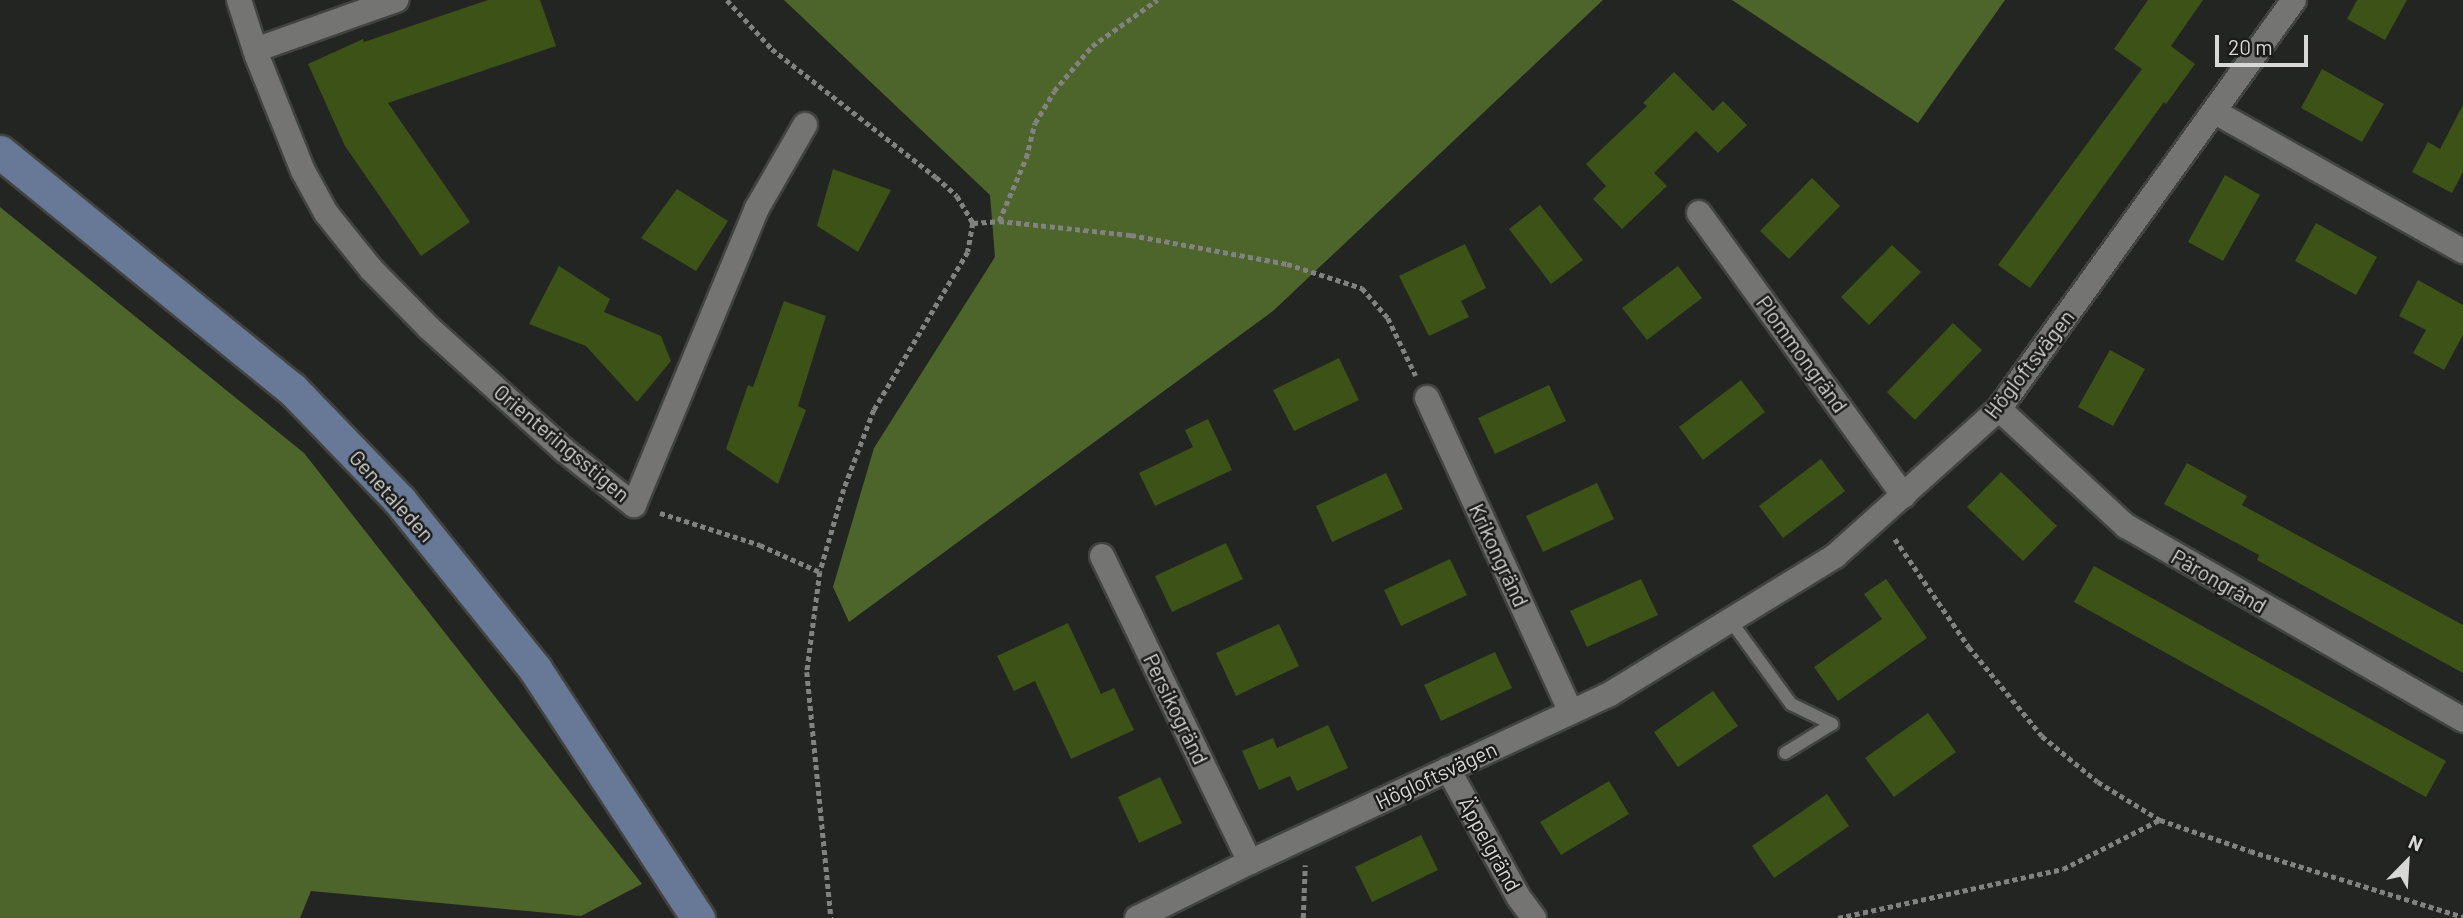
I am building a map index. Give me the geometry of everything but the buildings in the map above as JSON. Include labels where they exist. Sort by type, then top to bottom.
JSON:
[{"type":"main road","name":"Genetaleden","points":[[0,152],[292,389],[400,501],[535,669],[698,918]]},
{"type":"street","name":"Orienteringsstigen","points":[[239,0],[255,50],[303,171],[326,213],[371,269],[429,328],[564,450],[634,505],[757,208],[805,125]]},
{"type":"street","points":[[255,50],[397,0]]},
{"type":"street","name":"Högloftsvägen","points":[[1137,918],[1311,833],[1610,694],[1835,556],[1999,409],[2294,0]]},
{"type":"street","points":[[2215,112],[2463,251]]},
{"type":"street","name":"Plommongränd","points":[[1699,213],[1904,496]]},
{"type":"street","name":"Krikongränd","points":[[1427,398],[1571,712]]},
{"type":"street","name":"Pärongränd","points":[[1999,409],[2126,526],[2463,720]]},
{"type":"street","name":"Persikogränd","points":[[1102,556],[1250,862]]},
{"type":"street","name":"Äppelgränd","points":[[1448,769],[1519,898],[1534,918]]},
{"type":"lane","points":[[1730,620],[1791,705],[1832,724],[1785,752]]},
{"type":"path","points":[[727,0],[772,49],[957,196],[973,223],[968,252],[874,410],[844,489],[820,572],[807,672],[831,918]]},
{"type":"path","points":[[999,221],[1026,158],[1035,123],[1054,91],[1092,47],[1157,0]]},
{"type":"path","points":[[973,223],[999,221],[1131,235],[1287,264],[1362,288],[1388,318],[1427,398]]},
{"type":"path","points":[[634,505],[760,545],[820,572]]},
{"type":"path","points":[[1880,517],[1969,647],[2042,736],[2098,782],[2160,820],[2463,917]]},
{"type":"path","points":[[1838,918],[2063,869],[2160,820]]},
{"type":"path","points":[[1303,918],[1304,875],[1311,833]]},
{"type":"green space","points":[[784,0],[1603,0],[1273,311],[849,622],[833,587],[874,448],[995,257],[990,195]]},
{"type":"green space","points":[[1732,0],[2005,0],[1918,123]]},
{"type":"green space","points":[[0,207],[304,453],[642,884],[581,916],[311,891],[300,918],[0,918]]}]
